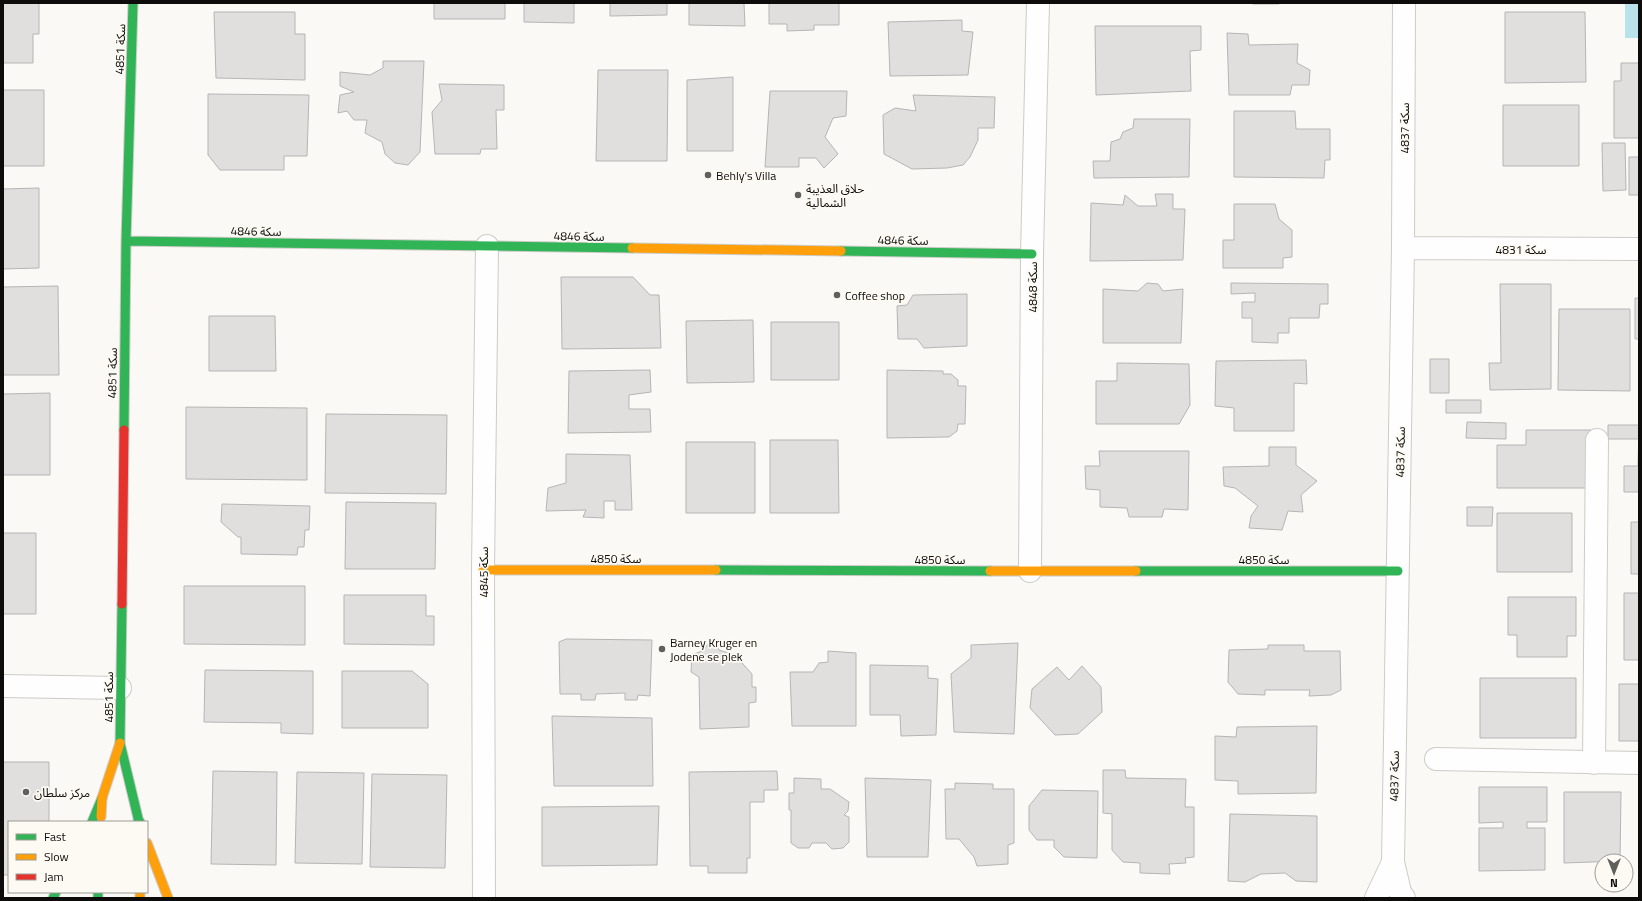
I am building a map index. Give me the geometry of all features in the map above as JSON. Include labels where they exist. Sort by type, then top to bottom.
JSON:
[{"type":"street","name":"سكة 4851","points":[[133,3],[126,241],[120,743],[139,821]]},
{"type":"street","name":"سكة 4848","points":[[1030,571],[1032,254],[1038,3]]},
{"type":"street","name":"سكة 4837","points":[[1376,898],[1392,862],[1403,248],[1404,3]]},
{"type":"street","name":"سكة 4846","points":[[126,241],[1032,254]]},
{"type":"street","name":"سكة 4845","points":[[484,898],[483,570],[487,246]]},
{"type":"street","name":"سكة 4831","points":[[1403,248],[1639,249]]},
{"type":"street","points":[[1594,763],[1597,440]]},
{"type":"street","name":"سكة 4850","points":[[483,570],[1398,571]]},
{"type":"street","points":[[3,686],[120,688]]},
{"type":"street","name":"سكة 4851","points":[[101,821],[102,798],[120,743]]},
{"type":"street","points":[[1436,759],[1639,763]]},
{"type":"street","points":[[92,821],[102,798]]},
{"type":"street","points":[[148,846],[168,898]]},
{"type":"street","points":[[1392,862],[1400,892],[1404,898]]},
{"type":"water","points":[[1625,3],[1639,3],[1639,38],[1625,38]]},
{"type":"building","points":[[3,3],[39,3],[39,34],[33,34],[33,63],[3,63]]},
{"type":"building","points":[[434,3],[505,3],[505,19],[434,19]]},
{"type":"building","points":[[524,3],[574,3],[574,23],[524,22]]},
{"type":"building","points":[[610,3],[667,3],[667,15],[610,16]]},
{"type":"building","points":[[689,3],[744,3],[745,26],[689,25]]},
{"type":"building","points":[[769,3],[839,3],[839,25],[814,25],[814,30],[787,31],[787,24],[769,24]]},
{"type":"building","points":[[1251,3],[1279,3],[1279,4],[1253,4]]},
{"type":"building","points":[[214,12],[295,12],[295,34],[305,34],[305,80],[216,78]]},
{"type":"building","points":[[1505,12],[1585,12],[1586,82],[1505,83]]},
{"type":"building","points":[[962,20],[962,31],[973,32],[968,75],[890,76],[888,22]]},
{"type":"building","points":[[1095,26],[1201,26],[1201,50],[1190,51],[1191,91],[1096,95]]},
{"type":"building","points":[[1227,33],[1248,34],[1249,45],[1298,44],[1297,63],[1310,70],[1309,85],[1292,85],[1290,95],[1229,95]]},
{"type":"building","points":[[383,61],[424,61],[420,152],[408,165],[395,163],[385,154],[382,142],[365,133],[367,120],[354,120],[347,111],[338,113],[340,95],[354,92],[340,86],[340,72],[370,75],[383,68]]},
{"type":"building","points":[[1621,63],[1639,63],[1639,138],[1614,138],[1614,81],[1621,81]]},
{"type":"building","points":[[598,70],[668,70],[667,161],[596,161]]},
{"type":"building","points":[[733,77],[733,151],[687,151],[687,80]]},
{"type":"building","points":[[439,84],[504,85],[504,110],[496,110],[497,149],[481,149],[480,154],[435,154],[432,112],[442,100]]},
{"type":"building","points":[[3,90],[44,90],[44,166],[3,166]]},
{"type":"building","points":[[770,91],[847,91],[846,116],[833,118],[825,137],[838,154],[824,168],[816,158],[799,158],[799,167],[765,167]]},
{"type":"building","points":[[208,94],[309,95],[307,156],[284,156],[284,170],[220,170],[208,155]]},
{"type":"building","points":[[913,95],[995,97],[994,128],[978,128],[978,140],[970,157],[963,165],[947,168],[912,169],[884,154],[883,115],[895,108],[916,111]]},
{"type":"building","points":[[1503,105],[1579,105],[1579,166],[1503,166]]},
{"type":"building","points":[[1234,111],[1295,111],[1296,129],[1330,129],[1330,160],[1325,160],[1324,178],[1234,177]]},
{"type":"building","points":[[1134,119],[1190,119],[1189,177],[1094,178],[1093,161],[1110,161],[1111,142],[1120,139],[1123,132],[1133,128]]},
{"type":"building","points":[[1602,143],[1625,143],[1626,190],[1603,191]]},
{"type":"building","points":[[1629,157],[1639,157],[1639,195],[1629,195]]},
{"type":"building","points":[[39,188],[39,268],[3,269],[3,189]]},
{"type":"building","points":[[1155,194],[1173,194],[1173,209],[1185,209],[1183,260],[1090,261],[1091,203],[1123,205],[1125,195],[1138,206],[1157,206]]},
{"type":"building","points":[[1234,204],[1275,204],[1279,219],[1292,230],[1292,257],[1283,258],[1283,268],[1223,268],[1223,240],[1234,240]]},
{"type":"building","points":[[561,277],[633,277],[650,295],[659,295],[661,348],[562,349]]},
{"type":"building","points":[[1147,283],[1158,284],[1163,291],[1183,289],[1181,343],[1103,343],[1103,289],[1138,291]]},
{"type":"building","points":[[1231,283],[1328,284],[1328,304],[1320,304],[1319,318],[1289,318],[1289,333],[1278,333],[1278,343],[1252,342],[1252,318],[1242,318],[1242,302],[1255,302],[1255,293],[1231,294]]},
{"type":"building","points":[[1500,284],[1551,284],[1551,389],[1490,390],[1489,363],[1501,363]]},
{"type":"building","points":[[58,286],[59,375],[3,375],[3,287]]},
{"type":"building","points":[[967,294],[967,346],[924,348],[917,339],[898,339],[897,306],[907,305],[913,295]]},
{"type":"building","points":[[1635,298],[1639,298],[1639,339],[1635,339]]},
{"type":"building","points":[[1559,309],[1630,309],[1630,391],[1558,390]]},
{"type":"building","points":[[209,316],[275,316],[276,371],[209,371]]},
{"type":"building","points":[[753,320],[754,382],[687,383],[686,321]]},
{"type":"building","points":[[771,322],[839,322],[839,380],[771,380]]},
{"type":"building","points":[[1430,359],[1449,359],[1449,393],[1430,393]]},
{"type":"building","points":[[1306,360],[1307,384],[1294,383],[1294,431],[1234,431],[1234,408],[1215,406],[1216,361]]},
{"type":"building","points":[[1117,363],[1189,364],[1190,405],[1179,424],[1096,424],[1096,381],[1117,381]]},
{"type":"building","points":[[650,370],[651,392],[629,395],[629,409],[650,409],[651,432],[568,433],[569,371]]},
{"type":"building","points":[[887,370],[943,371],[943,374],[951,374],[958,380],[958,386],[966,386],[965,424],[958,424],[957,431],[949,437],[887,438]]},
{"type":"building","points":[[50,393],[50,475],[3,475],[3,394]]},
{"type":"building","points":[[1446,400],[1481,400],[1481,413],[1446,413]]},
{"type":"building","points":[[186,407],[307,408],[307,480],[186,479]]},
{"type":"building","points":[[326,414],[447,415],[446,494],[325,493]]},
{"type":"building","points":[[1467,422],[1506,423],[1506,439],[1466,438]]},
{"type":"building","points":[[1608,425],[1639,425],[1639,439],[1608,439]]},
{"type":"building","points":[[1639,425],[1639,492],[1624,492],[1624,466],[1638,466]]},
{"type":"building","points":[[1526,430],[1591,430],[1591,488],[1497,488],[1497,445],[1526,445]]},
{"type":"building","points":[[770,440],[838,440],[839,513],[770,513]]},
{"type":"building","points":[[686,442],[755,442],[755,513],[686,513]]},
{"type":"building","points":[[1269,447],[1296,447],[1296,465],[1317,481],[1301,495],[1303,512],[1288,511],[1282,530],[1249,528],[1251,516],[1258,506],[1235,488],[1224,486],[1223,467],[1269,466]]},
{"type":"building","points":[[1099,451],[1189,451],[1188,510],[1164,509],[1162,517],[1129,517],[1127,508],[1100,507],[1100,490],[1086,489],[1085,466],[1100,466]]},
{"type":"building","points":[[566,454],[630,455],[632,510],[615,510],[615,501],[604,501],[604,518],[583,517],[586,510],[546,511],[548,488],[566,483]]},
{"type":"building","points":[[346,502],[436,503],[435,569],[345,569]]},
{"type":"building","points":[[222,504],[310,506],[309,530],[305,530],[304,547],[298,547],[297,555],[241,554],[241,537],[238,537],[221,522]]},
{"type":"building","points":[[1467,507],[1493,507],[1492,526],[1467,526]]},
{"type":"building","points":[[1497,513],[1572,513],[1572,572],[1497,572]]},
{"type":"building","points":[[1631,522],[1639,522],[1639,574],[1631,574]]},
{"type":"building","points":[[3,533],[36,533],[36,614],[3,614]]},
{"type":"building","points":[[184,586],[305,586],[305,645],[184,644]]},
{"type":"building","points":[[1624,593],[1639,593],[1639,660],[1624,660]]},
{"type":"building","points":[[344,595],[426,595],[426,616],[434,616],[434,645],[344,644]]},
{"type":"building","points":[[1508,597],[1576,597],[1576,636],[1567,636],[1567,657],[1517,657],[1517,635],[1508,635]]},
{"type":"building","points":[[566,639],[652,640],[650,696],[638,695],[637,700],[625,700],[625,693],[596,694],[595,700],[581,700],[581,694],[560,694],[559,642]]},
{"type":"building","points":[[1018,643],[1014,734],[954,732],[951,674],[971,658],[971,645]]},
{"type":"building","points":[[707,645],[716,645],[719,650],[735,655],[752,674],[752,687],[756,687],[756,702],[749,703],[749,727],[700,729],[699,677],[691,672],[692,655],[704,650]]},
{"type":"building","points":[[1268,645],[1304,645],[1304,651],[1340,651],[1341,690],[1331,695],[1309,696],[1310,690],[1265,690],[1265,695],[1238,694],[1228,682],[1229,650],[1268,649]]},
{"type":"building","points":[[828,651],[856,653],[856,726],[792,726],[790,672],[813,672],[819,663],[828,662]]},
{"type":"building","points":[[870,665],[928,666],[928,678],[938,679],[936,735],[901,736],[900,715],[870,715]]},
{"type":"building","points":[[1082,666],[1101,687],[1102,712],[1078,734],[1055,735],[1030,708],[1032,689],[1057,667],[1069,680]]},
{"type":"building","points":[[205,670],[313,671],[313,734],[281,733],[281,723],[204,722]]},
{"type":"building","points":[[342,671],[412,671],[428,684],[428,728],[342,728]]},
{"type":"building","points":[[1480,678],[1576,678],[1576,738],[1480,738]]},
{"type":"building","points":[[1619,684],[1639,684],[1639,741],[1619,741]]},
{"type":"building","points":[[552,716],[652,718],[653,786],[554,786]]},
{"type":"building","points":[[1317,726],[1316,793],[1238,794],[1238,781],[1215,780],[1215,736],[1236,737],[1237,727]]},
{"type":"building","name":"مركز سلطان","points":[[3,762],[49,762],[49,821],[8,821],[8,875],[3,875]]},
{"type":"building","points":[[1103,770],[1125,770],[1126,778],[1186,779],[1185,807],[1194,807],[1194,857],[1185,858],[1186,863],[1169,864],[1170,874],[1140,873],[1140,863],[1123,862],[1112,850],[1112,814],[1103,813]]},
{"type":"building","points":[[213,771],[277,772],[276,865],[211,864]]},
{"type":"building","points":[[777,771],[778,790],[764,790],[764,802],[750,802],[750,858],[747,858],[747,873],[708,873],[708,866],[690,866],[689,772]]},
{"type":"building","points":[[297,772],[364,773],[362,864],[295,863]]},
{"type":"building","points":[[372,774],[447,775],[445,868],[370,867]]},
{"type":"building","points":[[794,778],[821,779],[821,789],[830,789],[849,802],[848,811],[844,815],[849,817],[849,842],[843,848],[832,849],[826,843],[812,843],[809,848],[798,848],[791,843],[791,810],[789,810],[789,793],[794,793]]},
{"type":"building","points":[[865,778],[931,780],[928,857],[867,857]]},
{"type":"building","points":[[955,783],[993,784],[993,789],[1014,789],[1014,843],[1008,845],[1008,864],[977,866],[974,857],[959,839],[946,839],[945,789],[955,789]]},
{"type":"building","points":[[1479,787],[1547,787],[1547,822],[1527,822],[1527,828],[1545,828],[1545,870],[1479,871],[1479,828],[1503,828],[1503,822],[1479,823]]},
{"type":"building","points":[[1042,790],[1098,791],[1097,858],[1064,857],[1054,847],[1054,840],[1037,840],[1029,830],[1029,806]]},
{"type":"building","points":[[1564,792],[1621,792],[1620,853],[1594,853],[1594,862],[1564,863]]},
{"type":"building","points":[[659,806],[657,865],[542,866],[542,807]]},
{"type":"building","points":[[1230,814],[1317,816],[1317,882],[1296,881],[1285,873],[1261,874],[1245,882],[1228,881]]},
{"type":"traffic: fast","points":[[124,430],[126,241],[133,3]]},
{"type":"traffic: fast","points":[[126,241],[632,248]]},
{"type":"traffic: fast","points":[[841,251],[1032,254]]},
{"type":"traffic: fast","points":[[716,570],[990,571]]},
{"type":"traffic: fast","points":[[1136,571],[1398,571]]},
{"type":"traffic: fast","points":[[122,604],[120,743],[139,821]]},
{"type":"traffic: fast","points":[[92,821],[102,798]]},
{"type":"traffic: fast","points":[[53,898],[56,893]]},
{"type":"traffic: fast","points":[[98,893],[98,898]]},
{"type":"traffic: slow","points":[[632,248],[841,251]]},
{"type":"traffic: slow","points":[[483,570],[716,570]]},
{"type":"traffic: slow","points":[[990,571],[1136,571]]},
{"type":"traffic: slow","points":[[101,817],[102,798],[120,743]]},
{"type":"traffic: slow","points":[[148,846],[168,898]]},
{"type":"traffic: slow","points":[[140,893],[140,898]]},
{"type":"traffic: jam","points":[[122,604],[124,430]]},
{"type":"place","name":"Behly's Villa","points":[[708,175]]},
{"type":"place","name":"حلاق العذيبة الشمالية","points":[[798,195]]},
{"type":"place","name":"Coffee shop","points":[[837,295]]},
{"type":"place","name":"Barney Kruger en Jodene se plek","points":[[662,649]]},
{"type":"place","name":"مركز سلطان","points":[[26,792]]}]
